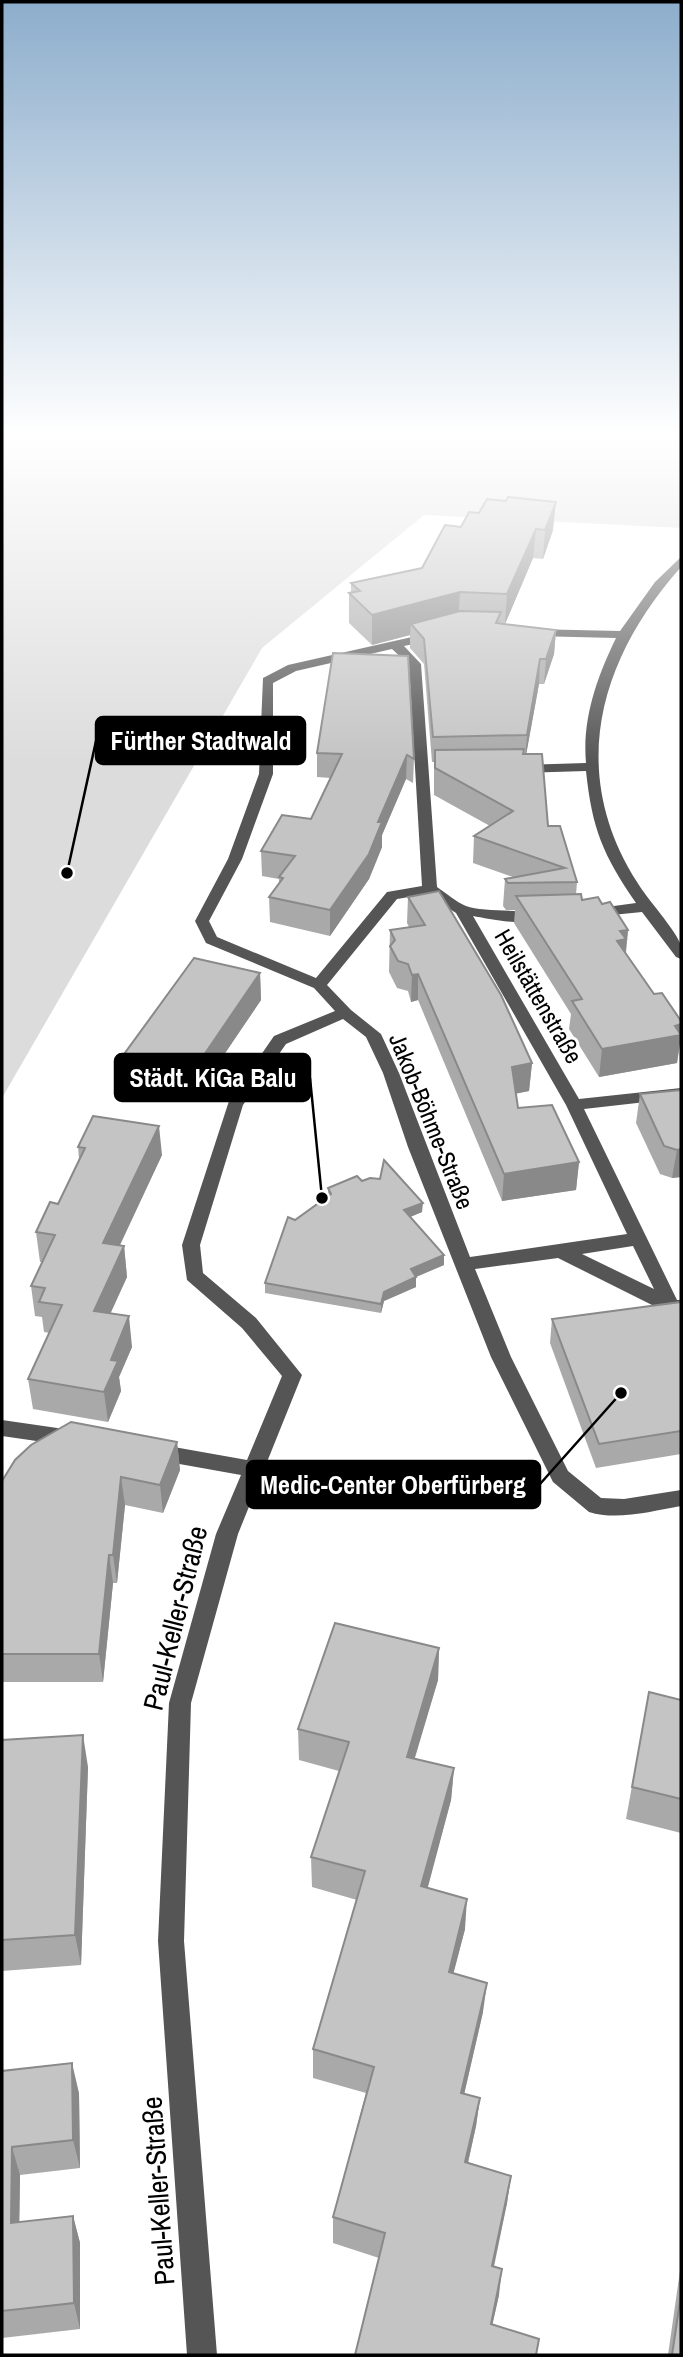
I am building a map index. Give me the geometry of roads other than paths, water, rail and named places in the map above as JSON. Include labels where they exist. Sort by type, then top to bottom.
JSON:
[{"type":"street","points":[[681,560],[635,613],[622,635],[598,694],[591,767],[600,822],[644,906],[681,954]]},
{"type":"street","points":[[513,631],[622,635]]},
{"type":"street","name":"Jakob-Böhme-Straße","points":[[447,632],[292,668],[267,681],[266,774],[235,859],[202,921],[211,940],[319,985],[345,1013],[373,1034],[391,1073],[417,1147],[501,1357],[560,1476],[596,1506],[624,1507],[681,1498]]},
{"type":"street","points":[[319,985],[392,895],[430,889],[424,818],[431,769],[415,664],[396,646]]},
{"type":"street","points":[[501,770],[591,767]]},
{"type":"street","name":"Heilstättenstraße","points":[[430,889],[462,910],[506,917],[553,918]]},
{"type":"street","points":[[579,914],[644,906]]},
{"type":"street","name":"Heilstättenstraße","points":[[462,910],[485,954],[575,1105],[638,1239],[676,1307]]},
{"type":"street","name":"Paul-Keller-Straße","points":[[202,2355],[171,1941],[180,1703],[227,1534],[292,1374],[248,1323],[194,1275],[191,1245],[235,1105],[280,1040],[345,1013]]},
{"type":"street","points":[[575,1105],[681,1093]]},
{"type":"street","points":[[463,1264],[638,1239]]},
{"type":"street","points":[[560,1251],[676,1307]]},
{"type":"street","points":[[2,1428],[92,1441]]},
{"type":"street","points":[[133,1448],[254,1469]]},
{"type":"place","name":"Fürther Stadtwald","points":[[67,873]]},
{"type":"place","name":"Städt. KiGa Balu","points":[[322,1198]]},
{"type":"place","name":"Medic-Center Oberfürberg","points":[[621,1393]]}]
